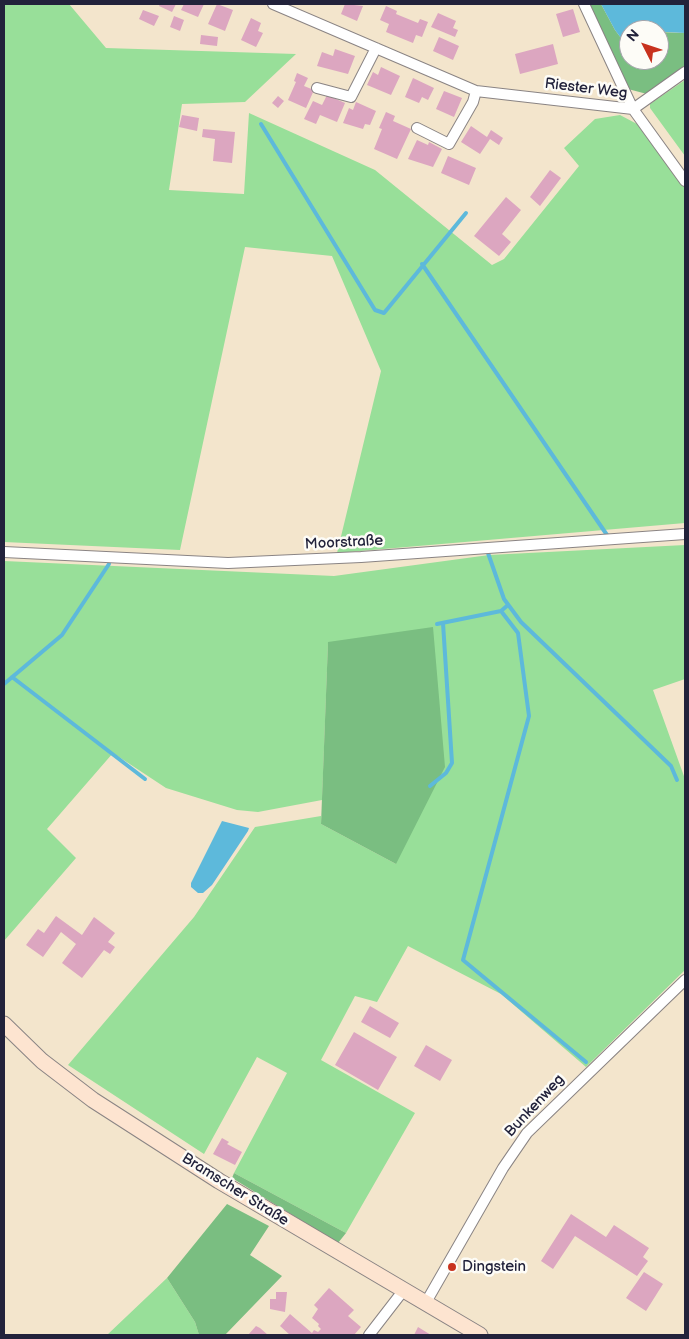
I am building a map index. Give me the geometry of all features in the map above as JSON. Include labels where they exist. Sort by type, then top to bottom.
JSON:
[{"type":"street","name":"Riester Weg","points":[[273,4],[476,91],[633,109],[685,181]]},
{"type":"street","points":[[584,4],[633,109],[685,72]]},
{"type":"street","points":[[317,88],[351,97],[376,48]]},
{"type":"street","points":[[417,128],[449,144],[473,102],[476,91]]},
{"type":"street","name":"Moorstraße","points":[[4,552],[228,563],[361,558],[685,534]]},
{"type":"street","name":"Bunkenweg","points":[[425,1304],[502,1168],[527,1133],[685,980]]},
{"type":"street","name":"Bramscher Straße","points":[[4,1024],[42,1061],[93,1100],[227,1186],[480,1335]]},
{"type":"street","points":[[369,1335],[403,1291]]},
{"type":"green space","points":[[4,4],[69,4],[106,48],[296,54],[245,102],[182,104],[169,190],[244,194],[249,113],[375,170],[492,265],[504,259],[579,166],[564,148],[595,119],[620,115],[637,124],[685,188],[685,523],[337,553],[381,371],[332,256],[245,247],[180,550],[4,542]]},
{"type":"green space","points":[[588,4],[601,4],[619,35],[619,70]]},
{"type":"green space","points":[[669,32],[685,33],[685,67],[647,94],[628,89],[619,70],[669,70]]},
{"type":"green space","points":[[685,80],[685,156],[650,108],[650,104]]},
{"type":"green space","points":[[685,545],[685,679],[653,690],[685,779],[685,970],[586,1067],[501,994],[408,946],[377,1002],[355,996],[321,1060],[415,1113],[346,1233],[234,1173],[287,1073],[257,1057],[204,1154],[68,1065],[194,917],[255,827],[321,816],[321,824],[396,864],[328,643],[322,800],[258,812],[237,810],[166,788],[113,753],[47,829],[76,858],[4,941],[4,561],[334,576],[489,555]]},
{"type":"green space","points":[[433,627],[445,767],[396,864],[321,824],[328,642]]},
{"type":"green space","points":[[234,1173],[346,1233],[338,1243],[232,1178]]},
{"type":"green space","points":[[227,1204],[269,1226],[250,1255],[282,1276],[225,1335],[199,1335],[195,1322],[167,1278]]},
{"type":"green space","points":[[167,1278],[195,1322],[199,1335],[107,1335]]},
{"type":"water","points":[[601,4],[685,4],[685,33],[669,32],[669,20],[619,20],[619,35]]},
{"type":"water","points":[[222,821],[249,828],[212,885],[203,893],[198,893],[191,887],[191,883]]},
{"type":"building","points":[[160,4],[176,4],[172,12],[159,6]]},
{"type":"building","points":[[184,4],[204,4],[198,17],[181,10]]},
{"type":"building","points":[[217,4],[233,10],[225,31],[208,24]]},
{"type":"building","points":[[345,4],[363,6],[357,21],[341,14]]},
{"type":"building","points":[[386,6],[397,11],[396,14],[418,23],[420,19],[428,22],[422,37],[416,35],[413,43],[386,32],[389,24],[380,20]]},
{"type":"building","points":[[573,9],[580,32],[563,37],[556,14]]},
{"type":"building","points":[[143,10],[159,16],[154,26],[139,19]]},
{"type":"building","points":[[438,13],[456,21],[453,28],[458,30],[455,37],[431,27]]},
{"type":"building","points":[[174,16],[184,20],[180,31],[170,27]]},
{"type":"building","points":[[251,18],[261,23],[258,31],[263,33],[256,47],[241,40]]},
{"type":"building","points":[[201,35],[218,37],[217,46],[200,44]]},
{"type":"building","points":[[439,37],[459,46],[453,60],[433,51]]},
{"type":"building","points":[[553,44],[558,64],[520,74],[515,54]]},
{"type":"building","points":[[335,49],[355,56],[348,74],[317,66],[322,52],[333,56]]},
{"type":"building","points":[[381,67],[400,76],[391,95],[367,85],[373,72],[378,75]]},
{"type":"building","points":[[297,73],[308,78],[304,86],[314,90],[306,108],[288,100],[296,82],[294,81]]},
{"type":"building","points":[[413,78],[434,88],[428,100],[422,97],[419,103],[405,97]]},
{"type":"building","points":[[444,91],[462,98],[454,117],[436,109]]},
{"type":"building","points":[[327,95],[345,103],[337,122],[320,115],[316,124],[304,119],[313,101],[322,105]]},
{"type":"building","points":[[278,96],[284,101],[278,108],[272,103]]},
{"type":"building","points":[[356,102],[376,111],[370,125],[365,124],[363,129],[343,123],[349,108],[353,110]]},
{"type":"building","points":[[386,112],[395,116],[393,121],[411,129],[397,159],[374,149],[382,129],[379,128]]},
{"type":"building","points":[[182,115],[199,118],[197,131],[179,127]]},
{"type":"building","points":[[471,126],[487,137],[491,130],[503,138],[499,145],[490,139],[480,154],[461,142]]},
{"type":"building","points":[[203,129],[235,132],[232,163],[213,161],[215,139],[202,137]]},
{"type":"building","points":[[417,140],[428,145],[429,142],[442,149],[433,167],[408,159]]},
{"type":"building","points":[[448,156],[476,168],[469,185],[441,173]]},
{"type":"building","points":[[550,170],[561,178],[540,206],[530,197]]},
{"type":"building","points":[[506,197],[521,210],[502,234],[511,242],[499,256],[474,236]]},
{"type":"building","points":[[56,916],[82,935],[94,917],[115,933],[108,942],[115,947],[110,954],[104,950],[82,978],[62,963],[76,944],[61,932],[43,957],[26,945],[38,929],[44,933]]},
{"type":"building","points":[[370,1006],[399,1023],[390,1038],[361,1022]]},
{"type":"building","points":[[354,1032],[397,1057],[378,1090],[335,1065]]},
{"type":"building","points":[[426,1045],[452,1060],[440,1081],[414,1066]]},
{"type":"building","points":[[222,1138],[229,1142],[227,1144],[242,1152],[235,1165],[213,1154]]},
{"type":"building","points":[[571,1214],[606,1237],[614,1225],[649,1248],[643,1257],[648,1261],[637,1276],[575,1236],[553,1269],[541,1261]]},
{"type":"building","points":[[644,1272],[663,1284],[646,1311],[626,1298]]},
{"type":"building","points":[[329,1288],[354,1310],[348,1316],[361,1327],[354,1335],[290,1335],[280,1326],[290,1314],[312,1333],[314,1330],[318,1332],[321,1329],[318,1326],[319,1324],[312,1318],[318,1309],[314,1305]]},
{"type":"building","points":[[276,1292],[287,1292],[285,1312],[270,1309],[270,1299],[276,1299]]},
{"type":"building","points":[[256,1326],[260,1328],[268,1335],[248,1335]]},
{"type":"building","points":[[418,1327],[431,1335],[414,1335]]},
{"type":"waterway","points":[[261,124],[375,310],[384,313],[466,213]]},
{"type":"waterway","points":[[422,264],[607,535]]},
{"type":"waterway","points":[[488,553],[504,599],[521,622],[671,766],[677,780]]},
{"type":"waterway","points":[[4,684],[62,635],[109,564]]},
{"type":"waterway","points":[[508,605],[501,611],[518,633],[529,716],[463,960],[586,1062]]},
{"type":"waterway","points":[[437,624],[501,611]]},
{"type":"waterway","points":[[430,786],[446,773],[452,763],[443,623]]},
{"type":"waterway","points":[[12,677],[145,779]]},
{"type":"place","name":"Dingstein","points":[[452,1267]]}]
